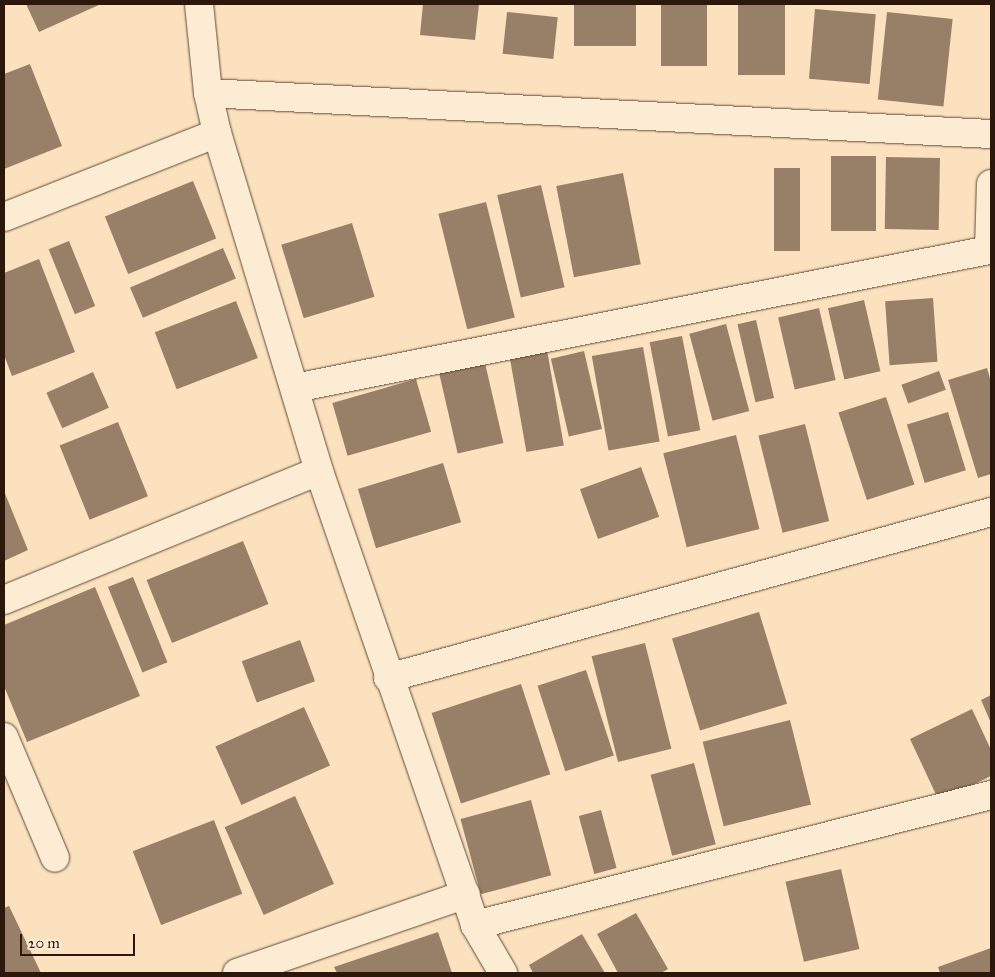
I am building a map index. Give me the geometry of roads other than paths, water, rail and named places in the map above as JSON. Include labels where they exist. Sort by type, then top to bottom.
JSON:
[{"type":"street","points":[[199,4],[208,93],[217,133],[319,471],[388,678],[476,925],[503,973]]},
{"type":"street","points":[[208,93],[991,134]]},
{"type":"street","points":[[4,216],[217,133]]},
{"type":"street","points":[[295,388],[989,250],[991,184]]},
{"type":"street","points":[[4,600],[319,471]]},
{"type":"street","points":[[388,678],[991,512]]},
{"type":"street","points":[[4,737],[55,858]]},
{"type":"street","points":[[476,925],[991,795]]},
{"type":"street","points":[[237,973],[466,894]]}]
